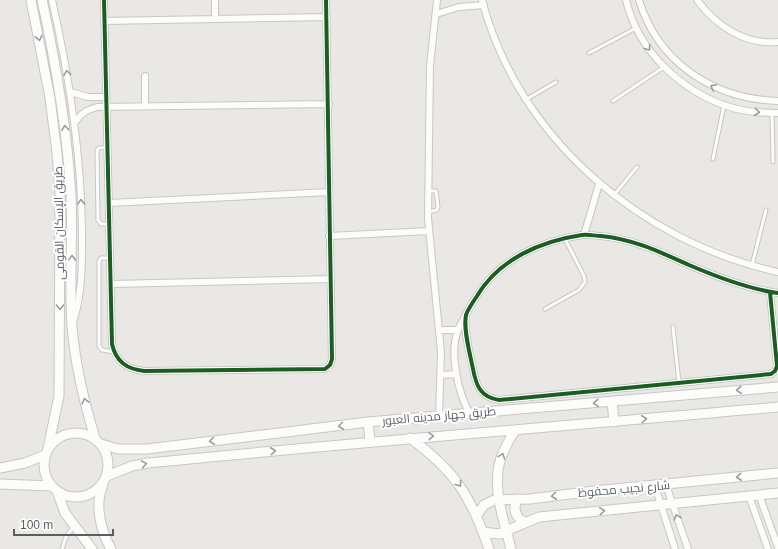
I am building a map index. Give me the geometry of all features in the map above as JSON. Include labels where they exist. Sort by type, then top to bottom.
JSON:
[{"type":"main road","name":"طريق الإسكان القومى","points":[[30,0],[50,98],[57,153],[60,193],[60,396],[47,451]]},
{"type":"main road","name":"طريق الإسكان القومى","points":[[42,0],[65,126],[71,208],[72,324],[80,378],[98,441]]},
{"type":"main road","name":"طريق جهاز مدينه العبور","points":[[98,441],[118,449],[147,449],[368,422],[778,387]]},
{"type":"main road","points":[[612,401],[614,422]]},
{"type":"main road","name":"طريق جهاز مدينه العبور","points":[[105,479],[132,466],[148,463],[370,441],[614,422],[778,407]]},
{"type":"main road","points":[[368,422],[370,441]]},
{"type":"main road","points":[[511,549],[500,500],[498,473],[501,458],[515,430]]},
{"type":"main road","points":[[0,468],[25,462],[47,451],[59,438],[73,433],[81,433],[98,441],[108,459],[105,479],[99,493],[99,511],[102,529],[111,549]]},
{"type":"main road","points":[[410,438],[432,454],[450,472],[466,494],[477,516],[489,549]]},
{"type":"main road","points":[[47,451],[44,471],[65,513],[92,549]]},
{"type":"main road","name":"شارع نجيب محفوظ","points":[[477,516],[484,506],[494,500],[666,485],[778,473]]},
{"type":"main road","points":[[0,484],[54,489],[71,497],[86,496],[93,493],[105,479]]},
{"type":"main road","name":"شارع نجيب محفوظ","points":[[483,532],[491,534],[507,532],[524,522],[539,517],[778,493]]},
{"type":"main road","points":[[517,499],[515,506],[516,512],[519,518],[524,522]]},
{"type":"street","points":[[52,0],[75,122],[81,190],[82,263],[80,294],[72,324]]},
{"type":"street","points":[[104,0],[112,344],[114,352],[123,364],[133,370],[144,371],[325,369],[330,365],[332,359],[329,236],[329,104],[326,0]]},
{"type":"street","points":[[215,0],[215,18]]},
{"type":"street","points":[[437,0],[430,66],[428,212],[439,330],[441,375],[439,417]]},
{"type":"street","points":[[626,0],[636,28],[652,53],[664,67],[686,86],[699,94],[724,105],[743,110],[775,113]]},
{"type":"street","points":[[639,0],[646,20],[662,45],[693,75],[718,89],[732,94],[751,99],[778,101]]},
{"type":"street","points":[[697,0],[713,19],[735,34],[761,41],[778,42]]},
{"type":"street","points":[[436,14],[459,6],[483,3],[502,54],[528,99],[558,141],[599,184],[646,218],[687,242],[752,266],[778,272]]},
{"type":"street","points":[[104,21],[327,17]]},
{"type":"street","points":[[145,76],[145,106]]},
{"type":"street","points":[[70,92],[88,97],[106,97]]},
{"type":"street","points":[[75,122],[80,115],[88,110],[107,107],[329,104]]},
{"type":"street","points":[[584,235],[599,184]]},
{"type":"street","points":[[109,203],[329,192]]},
{"type":"street","points":[[329,236],[429,231]]},
{"type":"street","points":[[470,414],[463,399],[456,374],[455,352],[457,330],[486,282],[504,265],[533,248],[584,235],[625,239],[647,246],[708,273],[770,292],[778,293]]},
{"type":"street","points":[[110,284],[330,278]]},
{"type":"street","points":[[466,315],[468,343],[478,389],[492,399],[508,400],[771,374],[776,369],[777,359],[770,292]]},
{"type":"street","points":[[439,330],[457,330]]},
{"type":"street","points":[[441,375],[456,374]]},
{"type":"street","points":[[666,485],[688,549]]},
{"type":"street","points":[[655,486],[675,549]]},
{"type":"street","points":[[759,495],[778,547]]},
{"type":"street","points":[[748,496],[768,549]]},
{"type":"lane","points":[[589,53],[636,28]]},
{"type":"lane","points":[[613,101],[664,67]]},
{"type":"lane","points":[[528,99],[556,82]]},
{"type":"lane","points":[[713,159],[724,105]]},
{"type":"lane","points":[[773,162],[775,113]]},
{"type":"lane","points":[[108,148],[99,148],[97,150],[98,220],[101,224],[109,224]]},
{"type":"lane","points":[[614,195],[637,167]]},
{"type":"lane","points":[[428,191],[436,191],[438,207],[436,211],[428,212]]},
{"type":"lane","points":[[752,266],[766,210]]},
{"type":"lane","points":[[545,309],[582,288],[585,282],[584,276],[565,239]]},
{"type":"lane","points":[[110,258],[100,258],[99,261],[99,346],[102,350],[114,352]]},
{"type":"lane","points":[[673,327],[679,383]]},
{"type":"lane","points":[[62,549],[66,537],[74,526]]},
{"type":"cycle path","points":[[104,0],[112,344],[116,356],[123,364],[144,371],[325,369],[330,365],[332,359],[326,0]]},
{"type":"cycle path","points":[[770,292],[777,366],[775,371],[771,374],[499,400],[487,396],[478,385],[465,327],[466,315],[477,296],[486,283],[509,262],[537,247],[551,242],[584,235],[601,236],[635,243],[733,282],[755,289],[778,293]]}]
